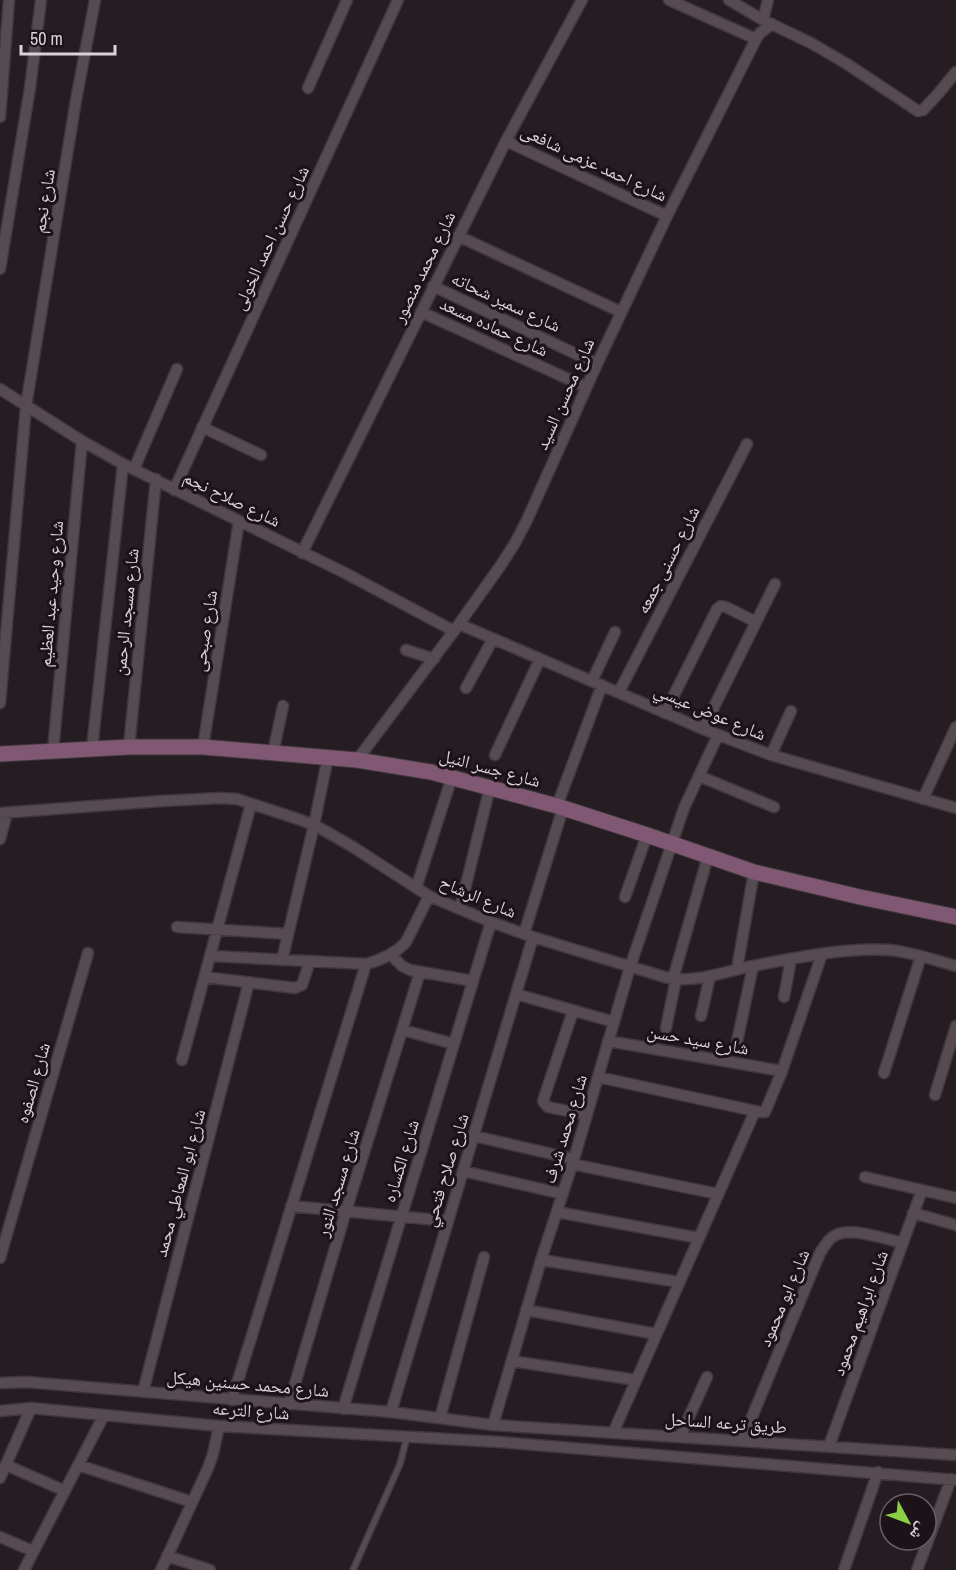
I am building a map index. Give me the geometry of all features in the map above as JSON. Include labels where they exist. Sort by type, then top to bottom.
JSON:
[{"type":"street","points":[[0,117],[9,0]]},
{"type":"street","points":[[0,269],[30,88],[41,0]]},
{"type":"street","name":"شارع نجم","points":[[0,703],[26,406],[94,0]]},
{"type":"street","points":[[308,88],[347,0]]},
{"type":"street","name":"شارع حسن احمد الخولى","points":[[174,490],[398,0]]},
{"type":"street","name":"شارع محمد منصور","points":[[302,553],[506,141],[582,0]]},
{"type":"street","points":[[669,0],[756,39]]},
{"type":"street","points":[[729,0],[847,64],[918,111],[923,110],[956,72]]},
{"type":"street","points":[[768,0],[768,22]]},
{"type":"street","name":"شارع محسن السيد","points":[[357,760],[457,628],[515,543],[667,216],[756,39],[768,22]]},
{"type":"street","name":"شارع احمد عزمى شافعى","points":[[506,141],[667,216]]},
{"type":"street","points":[[458,236],[621,312]]},
{"type":"street","name":"شارع سمير شحاته","points":[[433,286],[597,364]]},
{"type":"street","name":"شارع حماده مسعد","points":[[421,312],[586,387]]},
{"type":"street","points":[[134,469],[177,369]]},
{"type":"street","name":"شارع صلاح نجم","points":[[0,389],[123,464],[457,628]]},
{"type":"street","points":[[202,427],[261,455]]},
{"type":"street","name":"شارع وحيد عبد العظيم","points":[[53,750],[82,441]]},
{"type":"street","name":"شارع حسنى جمعه","points":[[619,692],[747,444]]},
{"type":"street","points":[[92,749],[123,464]]},
{"type":"street","name":"شارع مسجد الرحمن","points":[[129,747],[156,479]]},
{"type":"street","name":"شارع صبحى","points":[[203,747],[239,521]]},
{"type":"street","points":[[703,729],[775,584]]},
{"type":"street","points":[[665,712],[717,609],[721,606],[726,607],[756,622]]},
{"type":"street","name":"شارع عوض عيسي","points":[[457,628],[494,639],[703,729],[771,755],[956,808]]},
{"type":"street","name":"شارع صلاح فتحي","points":[[391,1412],[516,994],[560,807],[597,683],[615,632]]},
{"type":"street","points":[[466,688],[494,639]]},
{"type":"street","points":[[406,650],[434,659]]},
{"type":"street","points":[[495,755],[540,659]]},
{"type":"street","points":[[273,753],[283,706]]},
{"type":"street","points":[[771,755],[791,711]]},
{"type":"street","points":[[923,799],[956,727]]},
{"type":"street","name":"شارع محمد شرف","points":[[493,1425],[630,967],[684,808],[718,735]]},
{"type":"street","name":"شارع جسر النيل","points":[[0,754],[129,747],[203,747],[357,760],[431,772],[560,807],[754,872],[956,917]]},
{"type":"street","points":[[282,960],[328,757]]},
{"type":"street","points":[[416,888],[452,777]]},
{"type":"street","points":[[699,777],[774,807]]},
{"type":"street","points":[[460,909],[490,788]]},
{"type":"street","name":"شارع الرشاح","points":[[4,813],[162,801],[237,799],[314,825],[429,896],[491,922],[529,936],[675,979],[710,976],[791,959],[857,951],[889,950],[956,966]]},
{"type":"street","points":[[182,1060],[251,804]]},
{"type":"street","points":[[0,839],[4,813]]},
{"type":"street","points":[[625,897],[647,835]]},
{"type":"street","points":[[666,1028],[675,979],[708,856]]},
{"type":"street","points":[[737,969],[754,872]]},
{"type":"street","points":[[210,956],[366,964],[377,961],[391,955],[406,942],[429,896]]},
{"type":"street","name":"شارع الكساره","points":[[343,1408],[491,922]]},
{"type":"street","points":[[177,927],[288,934]]},
{"type":"street","name":"شارع الصفوه","points":[[0,1258],[88,953]]},
{"type":"street","points":[[598,1077],[765,1112],[782,1071],[822,954]]},
{"type":"street","points":[[391,955],[406,968],[473,981]]},
{"type":"street","points":[[884,1073],[921,956]]},
{"type":"street","points":[[784,997],[791,959]]},
{"type":"street","points":[[205,977],[298,988],[302,985],[310,961]]},
{"type":"street","points":[[232,1400],[366,964]]},
{"type":"street","points":[[737,1042],[753,966]]},
{"type":"street","name":"شارع مسجد النور","points":[[290,1404],[420,972]]},
{"type":"street","points":[[701,1016],[710,976]]},
{"type":"street","name":"شارع ابو المعاطي محمد","points":[[143,1392],[249,982]]},
{"type":"street","points":[[516,994],[614,1022]]},
{"type":"street","points":[[573,1011],[542,1098],[548,1107],[587,1115]]},
{"type":"street","points":[[935,1095],[956,1026]]},
{"type":"street","points":[[403,1030],[454,1044]]},
{"type":"street","name":"شارع سيد حسن","points":[[608,1041],[782,1071]]},
{"type":"street","points":[[613,1432],[755,1111]]},
{"type":"street","points":[[474,1136],[573,1162],[718,1194]]},
{"type":"street","points":[[463,1171],[563,1194]]},
{"type":"street","points":[[865,1177],[956,1198]]},
{"type":"street","name":"شارع ابراهيم محمود","points":[[829,1446],[922,1190]]},
{"type":"street","points":[[291,1206],[448,1221]]},
{"type":"street","points":[[557,1212],[699,1238]]},
{"type":"street","points":[[913,1213],[956,1225]]},
{"type":"street","name":"شارع ابو محمود","points":[[742,1441],[825,1245],[833,1236],[847,1232],[903,1243]]},
{"type":"street","points":[[440,1418],[484,1257]]},
{"type":"street","points":[[541,1260],[680,1282]]},
{"type":"street","points":[[526,1310],[656,1334]]},
{"type":"street","points":[[512,1361],[636,1380]]},
{"type":"street","points":[[681,1437],[707,1377]]},
{"type":"street","name":"شارع محمد حسنين هيكل","points":[[0,1383],[26,1382],[391,1412],[493,1425]]},
{"type":"street","points":[[0,1478],[31,1408]]},
{"type":"street","name":"شارع الترعه","points":[[0,1411],[31,1408],[219,1426],[500,1442]]},
{"type":"street","points":[[24,1570],[104,1415]]},
{"type":"street","name":"طريق ترعه الساحل","points":[[493,1425],[956,1455]]},
{"type":"street","points":[[161,1570],[213,1454],[219,1426]]},
{"type":"street","name":"طريق ترعه الساحل","points":[[500,1442],[953,1479]]},
{"type":"street","points":[[6,1465],[64,1491]]},
{"type":"street","points":[[78,1465],[192,1502]]},
{"type":"street","points":[[844,1570],[878,1472]]},
{"type":"street","points":[[917,1570],[953,1479]]},
{"type":"street","points":[[0,1537],[33,1551]]},
{"type":"street","points":[[167,1556],[210,1570]]},
{"type":"lane","points":[[353,1570],[400,1464],[407,1437]]}]
